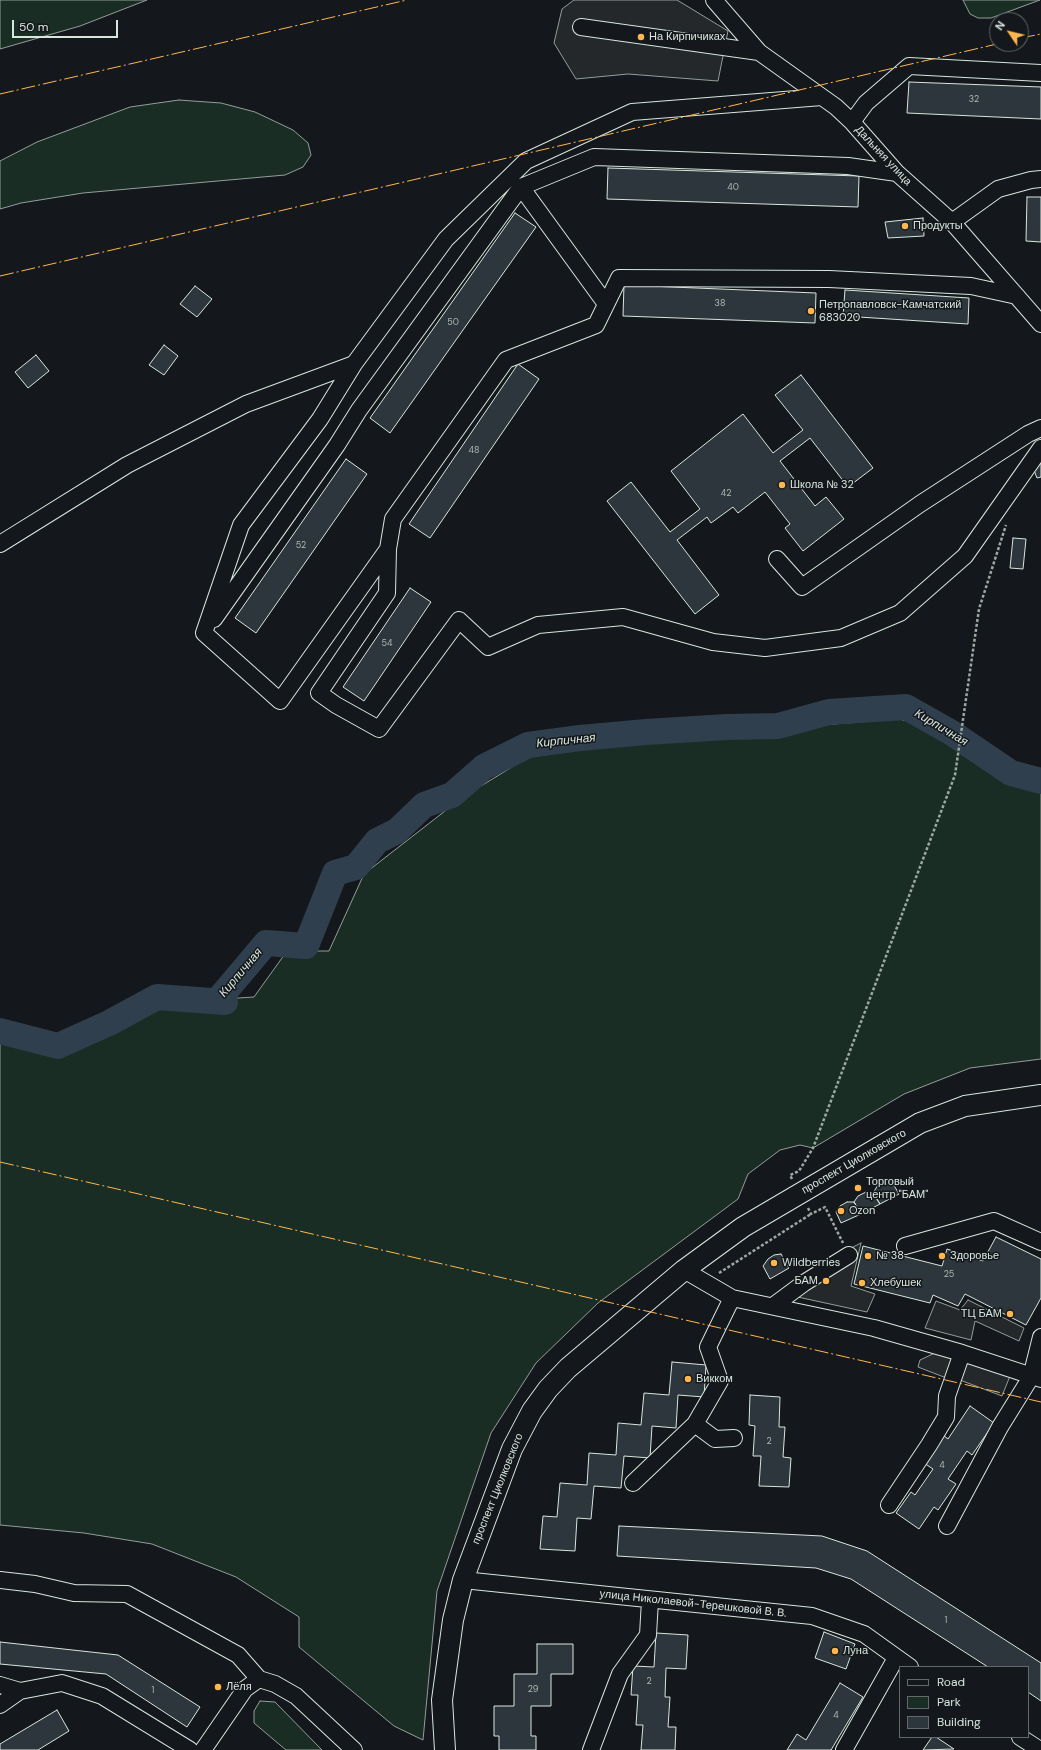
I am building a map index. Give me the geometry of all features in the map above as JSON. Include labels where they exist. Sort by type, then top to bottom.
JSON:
[{"type":"main road","name":"проспект Циолковского","points":[[445,1750],[442,1700],[453,1620],[463,1580],[512,1449],[532,1411],[548,1389],[568,1368],[684,1270],[743,1227],[920,1123],[965,1106],[1041,1095]]},
{"type":"street","name":"Дальняя улица","points":[[714,0],[759,52],[822,96],[852,122],[897,173],[952,222],[1041,324]]},
{"type":"street","points":[[581,27],[759,52]]},
{"type":"street","points":[[852,122],[866,103],[909,66],[1041,72]]},
{"type":"street","points":[[204,633],[241,525],[320,419],[354,364],[446,239],[526,161],[632,112],[822,96]]},
{"type":"street","points":[[204,633],[337,445],[359,410],[521,187],[594,157],[848,166],[897,173]]},
{"type":"street","points":[[952,222],[998,189],[1031,180],[1041,179]]},
{"type":"street","points":[[521,187],[606,304]]},
{"type":"street","points":[[1016,296],[971,286],[829,279],[619,278],[596,325],[506,360],[393,519],[388,549],[387,593],[319,693],[336,705],[379,729],[459,620],[488,647],[538,625],[623,617],[713,642],[765,648],[841,638],[900,613],[965,556],[1041,448]]},
{"type":"street","points":[[0,544],[127,465],[232,411],[246,404],[354,364]]},
{"type":"street","points":[[777,559],[802,587],[920,504],[1028,434],[1041,428]]},
{"type":"street","points":[[204,633],[280,701],[388,549]]},
{"type":"street","points":[[905,1246],[994,1221],[1041,1242]]},
{"type":"street","points":[[773,1306],[804,1283],[849,1255]]},
{"type":"street","points":[[684,1270],[732,1298],[874,1328],[962,1353],[1036,1378]]},
{"type":"street","points":[[633,1483],[695,1424],[720,1381],[708,1347],[732,1298]]},
{"type":"street","points":[[947,1526],[1000,1427],[1036,1378],[1041,1337]]},
{"type":"street","points":[[889,1505],[946,1417],[947,1396],[962,1353]]},
{"type":"street","points":[[695,1424],[715,1439],[734,1438]]},
{"type":"street","points":[[0,1580],[35,1584],[74,1594],[127,1594],[238,1655],[259,1680],[275,1684],[296,1696],[354,1750]]},
{"type":"street","name":"улица Николаевой-Терешковой В. В.","points":[[463,1580],[812,1616],[864,1634],[908,1666]]},
{"type":"street","points":[[591,1750],[620,1674],[648,1635],[650,1600]]},
{"type":"street","points":[[844,1750],[896,1658]]},
{"type":"street","points":[[203,1750],[245,1689],[259,1680]]},
{"type":"street","points":[[0,1705],[20,1691],[62,1682],[102,1696],[190,1750]]},
{"type":"street","points":[[0,1685],[20,1691]]},
{"type":"street","points":[[1022,1738],[1040,1750]]},
{"type":"path","points":[[813,1148],[955,775],[979,609],[1008,519]]},
{"type":"path","points":[[705,1282],[811,1214]]},
{"type":"green space","points":[[0,0],[147,0],[80,26],[0,49]]},
{"type":"green space","points":[[963,0],[1040,0],[1007,12],[989,12],[989,18],[978,18],[970,14]]},
{"type":"green space","points":[[179,100],[221,103],[255,112],[293,130],[308,143],[311,155],[303,167],[285,175],[83,193],[21,203],[0,209],[0,161],[37,142],[130,107]]},
{"type":"green space","points":[[899,719],[962,734],[1028,781],[1041,785],[1041,1059],[970,1068],[904,1094],[813,1148],[800,1145],[780,1150],[748,1174],[738,1199],[598,1303],[536,1363],[491,1433],[437,1591],[423,1740],[394,1726],[299,1647],[299,1617],[236,1577],[152,1544],[84,1533],[0,1525],[0,1034],[29,1033],[70,1049],[116,1024],[161,1003],[254,997],[287,951],[329,951],[364,874],[463,797],[530,756],[598,742]]},
{"type":"green space","points":[[260,1701],[275,1702],[322,1750],[286,1750],[254,1723],[254,1711]]},
{"type":"shaded area","name":"На Кирпичиках","points":[[574,0],[677,0],[728,31],[718,81],[628,74],[576,79],[554,43],[562,9]]},
{"type":"shaded area","name":"БАМ","points":[[861,1243],[851,1286],[875,1294],[867,1312],[793,1296],[829,1259]]},
{"type":"shaded area","name":"ТЦ БАМ","points":[[968,1300],[1024,1328],[1019,1341],[975,1321],[971,1340],[925,1328],[936,1301],[960,1310]]},
{"type":"shaded area","points":[[937,1352],[1014,1366],[1002,1396],[960,1380],[949,1379],[918,1367],[920,1360]]},
{"type":"building","points":[[909,82],[1041,87],[1041,119],[907,113]]},
{"type":"building","points":[[608,168],[859,176],[858,207],[607,199]]},
{"type":"building","points":[[1027,197],[1041,197],[1041,242],[1026,241]]},
{"type":"building","points":[[515,213],[536,227],[390,433],[370,418]]},
{"type":"building","points":[[923,218],[924,236],[888,238],[885,222]]},
{"type":"building","points":[[624,285],[816,293],[815,323],[623,316]]},
{"type":"building","points":[[195,286],[212,299],[197,317],[180,304]]},
{"type":"building","points":[[845,290],[969,298],[968,324],[843,316]]},
{"type":"building","points":[[164,345],[178,356],[164,375],[149,365]]},
{"type":"building","points":[[36,355],[49,371],[28,388],[15,372]]},
{"type":"building","points":[[518,364],[539,379],[430,538],[409,524]]},
{"type":"building","points":[[801,375],[873,468],[848,487],[810,438],[780,461],[815,506],[826,497],[844,519],[803,551],[785,528],[790,524],[765,492],[738,513],[733,507],[711,523],[707,517],[677,540],[719,595],[695,614],[607,501],[631,482],[670,532],[700,509],[671,471],[743,414],[773,453],[803,430],[775,395]]},
{"type":"building","points":[[346,459],[367,474],[256,633],[235,618]]},
{"type":"building","points":[[1041,461],[1041,477],[1037,478],[1032,465]]},
{"type":"building","points":[[1013,538],[1026,539],[1023,569],[1010,568]]},
{"type":"building","points":[[410,588],[431,602],[364,701],[343,687]]},
{"type":"building","points":[[883,1182],[892,1182],[899,1194],[880,1204],[873,1193],[878,1185]]},
{"type":"building","points":[[866,1192],[873,1193],[880,1204],[861,1214],[854,1202],[858,1196]]},
{"type":"building","points":[[847,1202],[854,1202],[861,1214],[841,1223],[836,1212],[840,1206]]},
{"type":"building","points":[[996,1237],[1041,1259],[1041,1298],[1026,1325],[965,1294],[958,1306],[933,1295],[930,1303],[854,1284],[863,1246],[942,1266],[947,1249],[983,1261]]},
{"type":"building","points":[[781,1254],[789,1268],[770,1279],[763,1266],[768,1259],[774,1255]]},
{"type":"building","points":[[672,1362],[706,1365],[704,1397],[678,1395],[676,1428],[652,1426],[650,1458],[624,1456],[621,1488],[594,1486],[591,1519],[577,1518],[575,1551],[540,1549],[543,1516],[557,1517],[560,1483],[587,1485],[589,1453],[616,1455],[618,1423],[641,1425],[644,1393],[669,1395]]},
{"type":"building","points":[[750,1395],[780,1397],[779,1427],[785,1427],[783,1457],[791,1458],[789,1487],[759,1486],[761,1456],[753,1456],[755,1426],[749,1425]]},
{"type":"building","points":[[970,1406],[994,1423],[972,1455],[967,1451],[948,1479],[956,1484],[938,1510],[934,1507],[919,1529],[896,1513],[911,1492],[915,1495],[933,1469],[924,1463],[943,1435],[948,1439]]},
{"type":"building","points":[[619,1526],[822,1536],[867,1551],[1041,1663],[1041,1701],[1029,1693],[1029,1666],[986,1666],[851,1579],[816,1568],[617,1556]]},
{"type":"building","name":"Луна","points":[[824,1632],[855,1644],[846,1669],[815,1658]]},
{"type":"building","points":[[656,1633],[688,1635],[686,1669],[666,1668],[665,1697],[670,1697],[668,1727],[676,1727],[675,1750],[641,1750],[643,1725],[636,1725],[638,1695],[631,1695],[633,1666],[654,1667]]},
{"type":"building","points":[[0,1642],[118,1655],[200,1707],[187,1727],[106,1674],[0,1664]]},
{"type":"building","points":[[537,1644],[573,1644],[573,1674],[551,1674],[551,1706],[531,1706],[531,1736],[536,1736],[536,1750],[499,1750],[499,1736],[494,1736],[494,1706],[514,1706],[514,1674],[537,1674]]},
{"type":"building","points":[[840,1683],[863,1697],[831,1750],[787,1750],[797,1734],[806,1740]]},
{"type":"building","points":[[57,1710],[69,1731],[38,1750],[0,1750],[0,1744]]},
{"type":"building","points":[[931,1738],[938,1738],[954,1749],[923,1750]]},
{"type":"waterway","name":"Кирпичная","points":[[0,1031],[58,1046],[109,1023],[157,997],[225,1002],[218,1000],[266,943],[306,946],[335,873],[356,867],[377,841],[397,831],[424,805],[452,795],[484,767],[528,745],[580,738],[646,732],[727,727],[778,726],[829,712],[906,707],[952,733],[1011,773],[1041,781]]},
{"type":"power","points":[[0,94],[407,0]]},
{"type":"power","points":[[1029,36],[1041,34]]},
{"type":"power","points":[[0,276],[989,46]]},
{"type":"power","points":[[0,1162],[1041,1402]]},
{"type":"place","name":"На Кирпичиках","points":[[641,37]]},
{"type":"place","name":"Продукты","points":[[905,226]]},
{"type":"place","name":"Петропавловск-Камчатский 683020","points":[[811,311]]},
{"type":"place","name":"Школа № 32","points":[[782,485]]},
{"type":"place","name":"Торговый центр \"БАМ\"","points":[[858,1188]]},
{"type":"place","name":"Ozon","points":[[841,1211]]},
{"type":"place","name":"№ 38","points":[[868,1256]]},
{"type":"place","name":"Здоровье","points":[[942,1256]]},
{"type":"place","name":"Wildberries","points":[[774,1263]]},
{"type":"place","name":"БАМ","points":[[826,1281]]},
{"type":"place","name":"Хлебушек","points":[[862,1283]]},
{"type":"place","name":"ТЦ БАМ","points":[[1010,1314]]},
{"type":"place","name":"Викком","points":[[688,1379]]},
{"type":"place","name":"Луна","points":[[835,1651]]},
{"type":"place","name":"Лёля","points":[[218,1687]]}]
